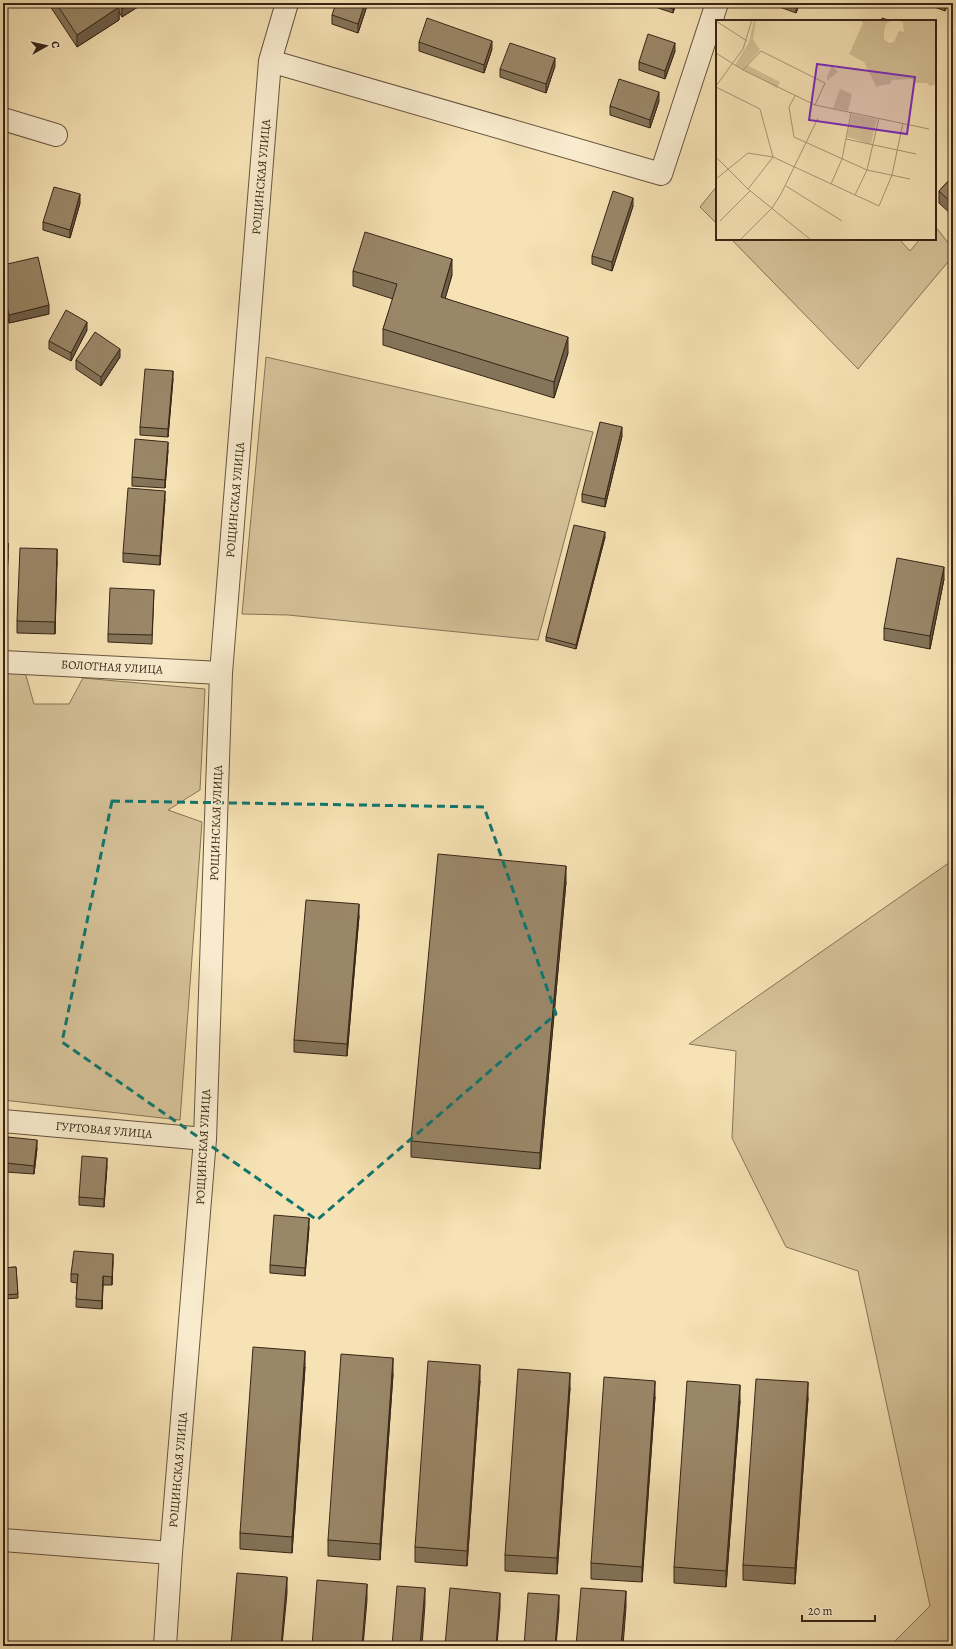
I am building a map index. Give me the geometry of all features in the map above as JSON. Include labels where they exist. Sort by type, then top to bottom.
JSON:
[{"type":"street","name":"РОЩИНСКАЯ УЛИЦА","points":[[165,1646],[171,1553],[205,1139],[221,672],[270,61],[287,3]]},
{"type":"street","points":[[270,61],[661,174],[718,3]]},
{"type":"street","points":[[3,119],[56,135]]},
{"type":"street","name":"БОЛОТНАЯ УЛИЦА","points":[[3,662],[221,672]]},
{"type":"street","name":"ГУРТОВАЯ УЛИЦА","points":[[3,1120],[205,1139]]},
{"type":"street","points":[[3,1540],[171,1553]]},
{"type":"highlighted area","points":[[112,801],[484,807],[556,1014],[317,1220],[62,1042]]},
{"type":"shaded area","points":[[716,187],[716,223],[700,207]]},
{"type":"shaded area","points":[[936,227],[953,249],[953,256],[858,369],[732,240],[900,240],[910,251],[919,240],[936,240]]},
{"type":"shaded area","points":[[266,357],[593,432],[538,640],[288,615],[242,614]]},
{"type":"shaded area","points":[[3,672],[25,672],[34,704],[69,704],[83,678],[205,689],[200,790],[168,810],[202,822],[180,1120],[3,1100]]},
{"type":"shaded area","points":[[953,860],[953,1646],[890,1646],[930,1606],[858,1271],[786,1247],[732,1138],[736,1051],[689,1044]]},
{"type":"building","points":[[56,3],[116,3],[119,7],[77,35]]},
{"type":"building","points":[[118,3],[131,3],[122,9]]},
{"type":"building","points":[[336,3],[365,3],[358,24],[332,15]]},
{"type":"building","points":[[655,3],[675,3],[673,9]]},
{"type":"building","points":[[427,18],[492,41],[484,65],[419,42]]},
{"type":"building","points":[[648,34],[675,43],[665,71],[639,62]]},
{"type":"building","points":[[510,43],[555,58],[546,84],[500,69]]},
{"type":"building","points":[[619,79],[659,92],[650,120],[610,106]]},
{"type":"building","points":[[953,176],[953,204],[939,191]]},
{"type":"building","points":[[54,187],[80,194],[70,230],[43,222]]},
{"type":"building","points":[[613,191],[633,198],[612,262],[592,256]]},
{"type":"building","points":[[365,232],[452,259],[441,297],[568,337],[554,382],[383,329],[397,284],[353,271]]},
{"type":"building","points":[[38,257],[49,305],[9,315],[3,289],[3,265]]},
{"type":"building","points":[[66,310],[87,322],[71,353],[49,341]]},
{"type":"building","points":[[95,332],[120,349],[101,377],[76,360]]},
{"type":"building","points":[[145,369],[173,371],[168,429],[140,427]]},
{"type":"building","points":[[600,422],[622,427],[605,499],[582,494]]},
{"type":"building","points":[[135,439],[168,442],[165,480],[132,477]]},
{"type":"building","points":[[128,488],[165,491],[160,556],[123,553]]},
{"type":"building","points":[[574,525],[605,532],[576,645],[546,637]]},
{"type":"building","points":[[3,543],[8,543],[5,620],[3,620]]},
{"type":"building","points":[[20,548],[57,549],[55,622],[17,621]]},
{"type":"building","points":[[897,558],[944,567],[930,636],[884,628]]},
{"type":"building","points":[[110,588],[154,590],[152,635],[108,634]]},
{"type":"building","points":[[438,854],[566,866],[540,1153],[411,1141]]},
{"type":"building","points":[[306,900],[359,904],[347,1044],[294,1040]]},
{"type":"building","points":[[8,1137],[37,1140],[34,1166],[6,1163]]},
{"type":"building","points":[[82,1156],[107,1158],[104,1199],[79,1197]]},
{"type":"building","points":[[274,1215],[309,1218],[305,1268],[270,1265]]},
{"type":"building","points":[[74,1251],[113,1254],[112,1277],[103,1276],[102,1301],[76,1299],[78,1274],[71,1274]]},
{"type":"building","points":[[16,1267],[18,1294],[3,1295],[3,1268]]},
{"type":"building","points":[[253,1347],[305,1351],[292,1537],[240,1533]]},
{"type":"building","points":[[341,1354],[393,1358],[380,1544],[328,1540]]},
{"type":"building","points":[[428,1361],[480,1365],[467,1551],[415,1547]]},
{"type":"building","points":[[518,1369],[570,1373],[557,1558],[505,1555]]},
{"type":"building","points":[[604,1377],[655,1381],[642,1567],[591,1563]]},
{"type":"building","points":[[756,1379],[808,1382],[795,1568],[743,1565]]},
{"type":"building","points":[[687,1381],[740,1385],[726,1571],[674,1567]]},
{"type":"building","points":[[237,1573],[287,1577],[281,1646],[231,1646]]},
{"type":"building","points":[[317,1580],[367,1584],[362,1646],[312,1646]]},
{"type":"building","points":[[397,1586],[425,1588],[420,1646],[392,1646]]},
{"type":"building","points":[[450,1588],[500,1593],[496,1646],[445,1646]]},
{"type":"building","points":[[581,1588],[626,1591],[621,1646],[576,1646]]},
{"type":"building","points":[[528,1593],[559,1595],[555,1646],[524,1646]]}]
